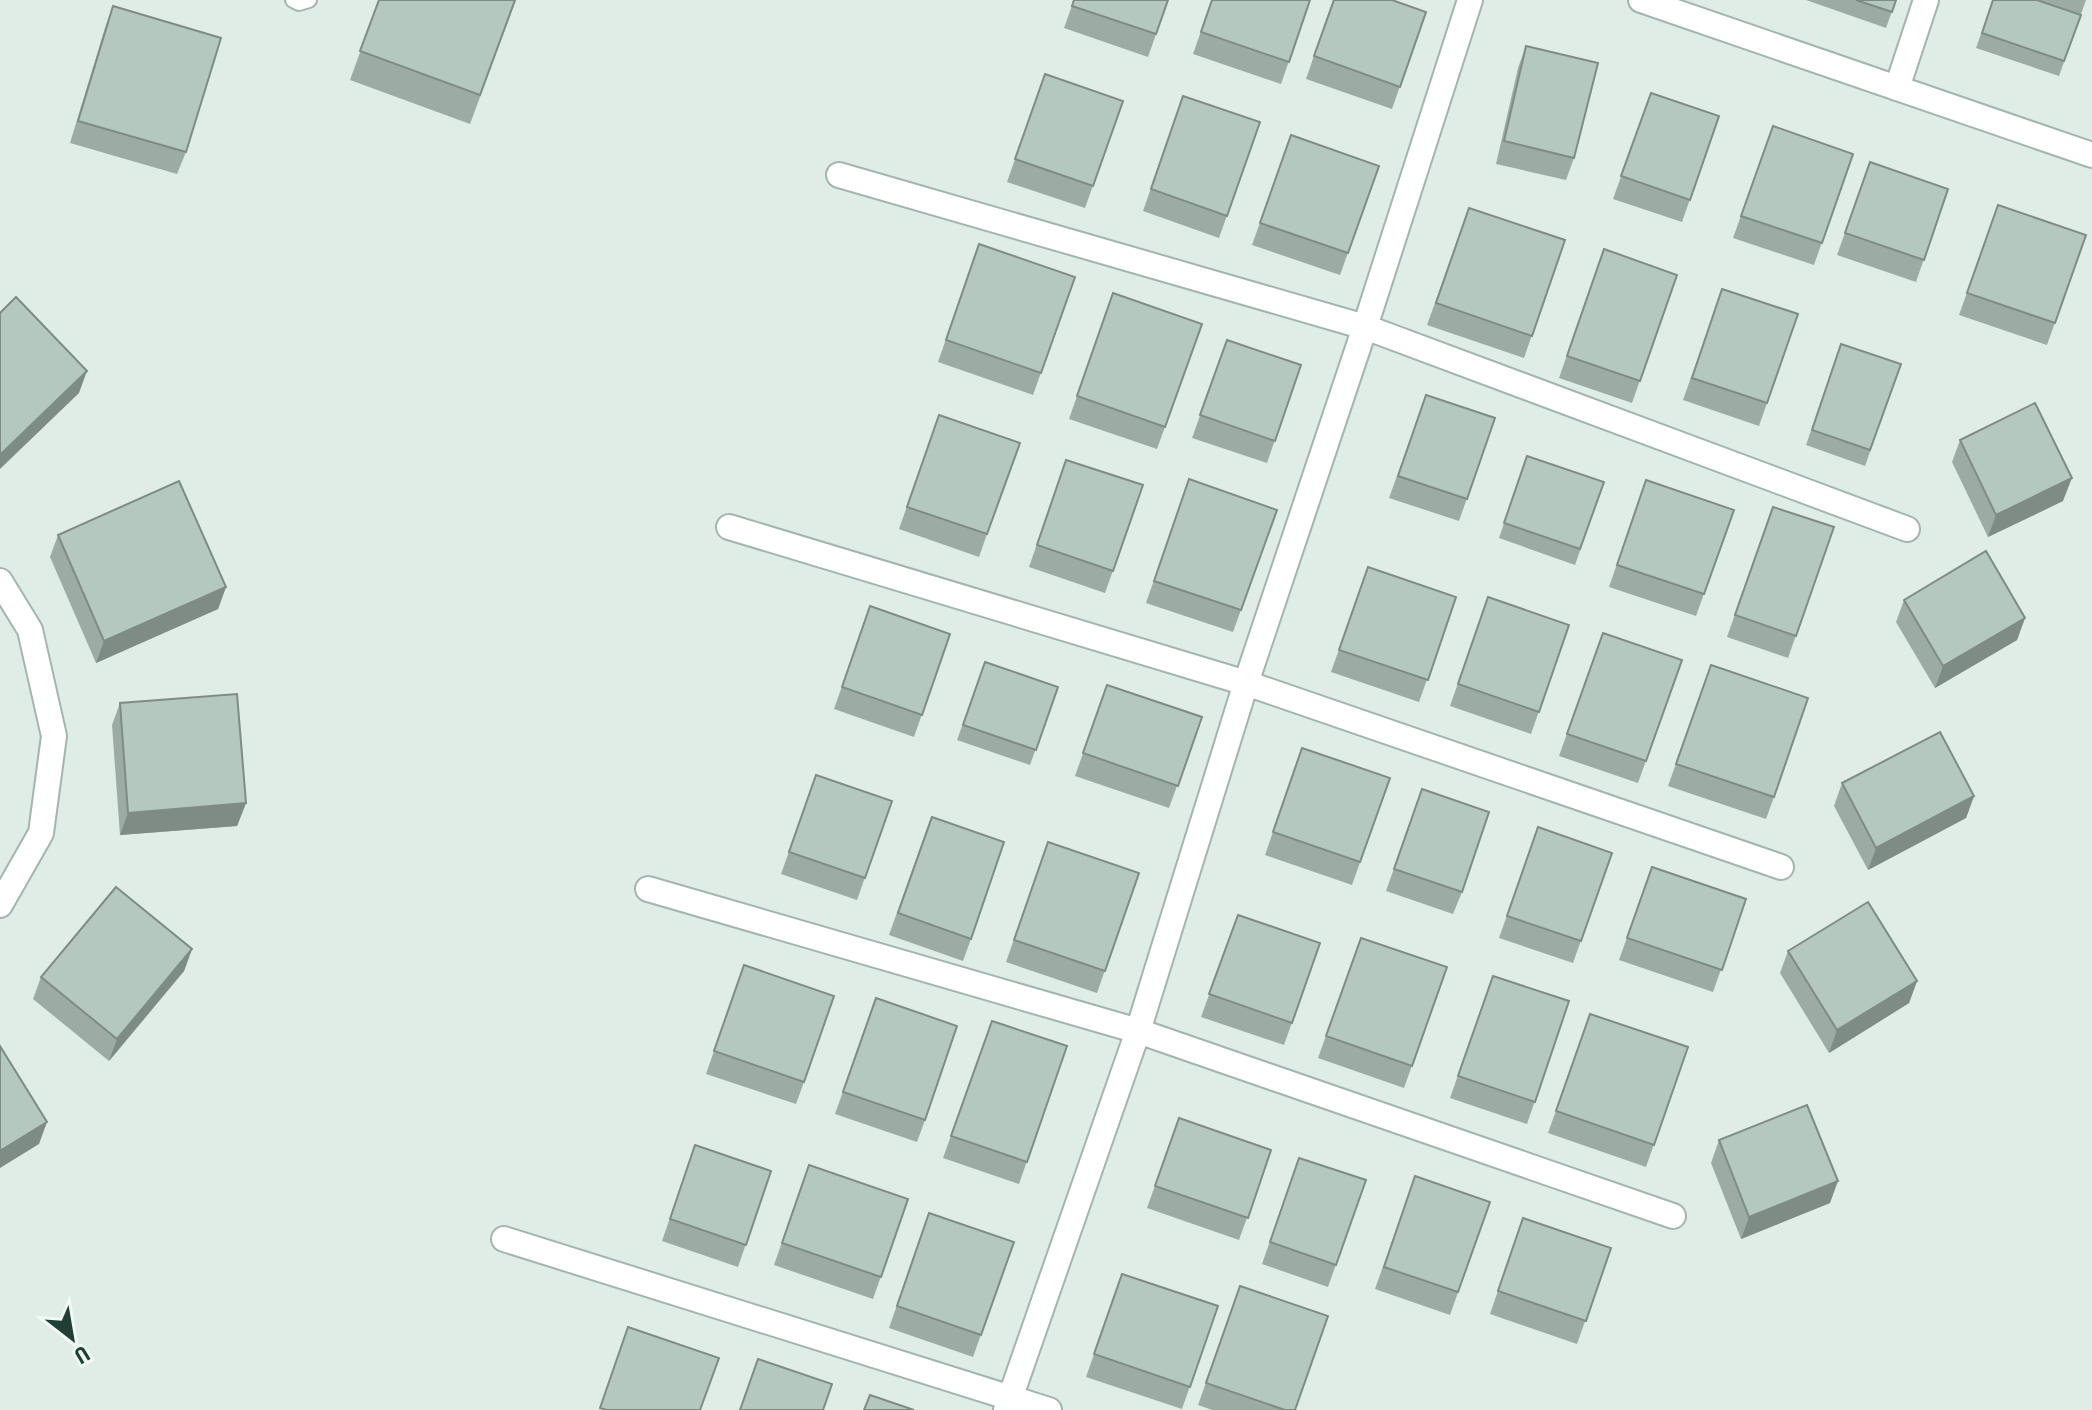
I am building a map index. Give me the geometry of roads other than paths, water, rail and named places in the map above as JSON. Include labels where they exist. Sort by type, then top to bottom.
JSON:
[{"type":"street","points":[[1008,1404],[1138,1031],[1246,683],[1470,0]]},
{"type":"street","points":[[1641,0],[2092,155]]},
{"type":"street","points":[[1897,88],[1926,0]]},
{"type":"street","points":[[839,175],[1365,327],[1907,529]]},
{"type":"street","points":[[729,527],[1246,683],[1781,867]]},
{"type":"street","points":[[0,581],[30,630],[54,736],[41,833],[0,905]]},
{"type":"street","points":[[648,889],[1138,1031],[1673,1216]]},
{"type":"street","points":[[504,1239],[1008,1404],[1049,1410]]},
{"type":"lane","points":[[293,0],[299,3],[309,0]]}]
